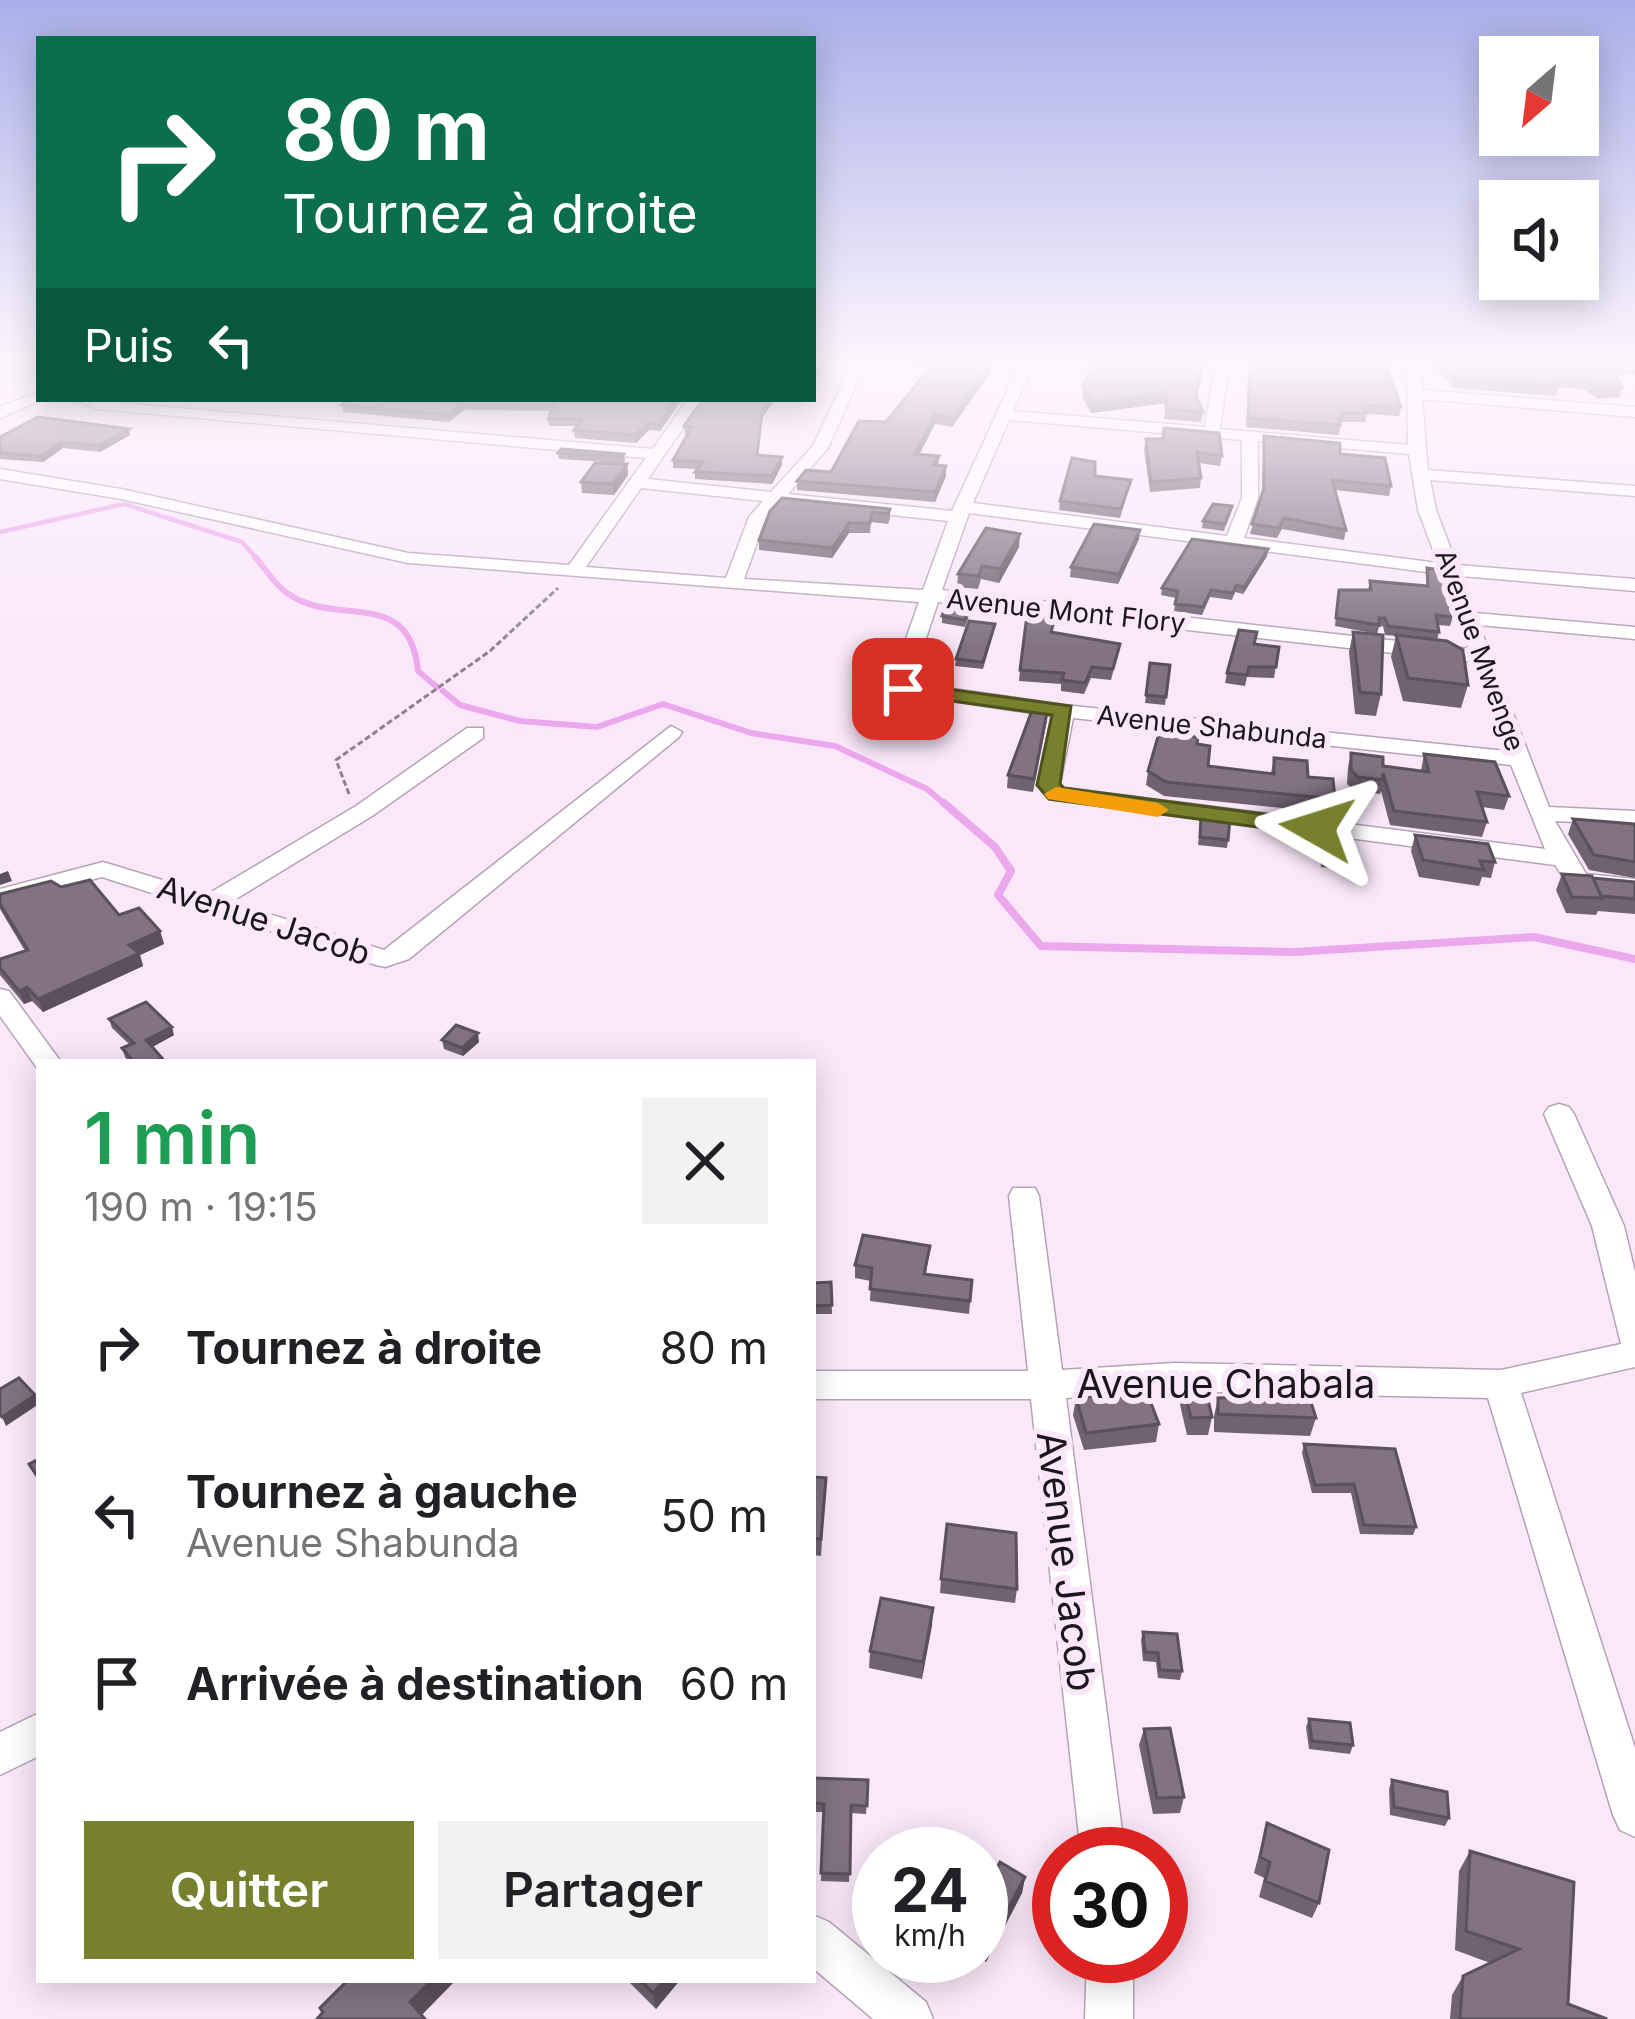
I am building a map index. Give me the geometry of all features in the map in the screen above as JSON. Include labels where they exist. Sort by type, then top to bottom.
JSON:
[{"type":"street","points":[[574,571],[656,459]]},
{"type":"street","points":[[734,583],[758,517],[811,459]]},
{"type":"street","points":[[933,596],[985,459]]},
{"type":"street","points":[[1234,540],[1250,498],[1250,459]]},
{"type":"street","name":"Avenue Mwenge","points":[[1418,459],[1427,510],[1560,858]]},
{"type":"street","name":"Avenue Mont Flory","points":[[0,474],[121,494],[408,558],[933,596],[1485,657]]},
{"type":"street","points":[[1421,474],[1635,491]]},
{"type":"street","points":[[640,483],[962,512],[1234,540],[1453,570],[1635,585]]},
{"type":"street","name":"Avenue Shabunda","points":[[933,596],[897,684],[903,689],[1064,711],[1521,759]]},
{"type":"street","points":[[1471,618],[1635,633]]},
{"type":"street","points":[[1064,711],[1048,785],[1057,794],[1560,858],[1579,881],[1635,886]]},
{"type":"street","name":"Avenue Jacob","points":[[0,897],[95,868],[374,956],[393,956],[670,732]]},
{"type":"street","points":[[211,903],[364,811],[476,734]]},
{"type":"street","points":[[1544,814],[1635,818]]},
{"type":"street","points":[[0,997],[45,1059]]},
{"type":"street","points":[[1558,1114],[1608,1226],[1635,1339]]},
{"type":"street","name":"Avenue Jacob","points":[[1024,1196],[1100,1827]]},
{"type":"street","name":"Avenue Chabala","points":[[816,1385],[1045,1384],[1174,1377],[1502,1384],[1635,1354]]},
{"type":"street","points":[[1502,1384],[1635,1815]]},
{"type":"street","points":[[0,1755],[36,1735]]},
{"type":"street","points":[[816,1941],[909,2019]]},
{"type":"street","points":[[1109,2019],[1110,1983]]},
{"type":"path","points":[[364,811],[347,791],[336,760],[490,651],[574,571]]},
{"type":"building","points":[[781,459],[772,476],[695,472],[703,462],[673,460]]},
{"type":"building","points":[[838,459],[937,459],[934,465],[946,466],[935,492],[797,481],[806,470],[831,472]]},
{"type":"building","points":[[1072,459],[1095,462],[1095,476],[1131,480],[1121,509],[1060,501]]},
{"type":"building","points":[[1148,459],[1198,459],[1201,478],[1151,482]]},
{"type":"building","points":[[1264,459],[1385,459],[1391,486],[1332,480],[1346,530],[1284,518],[1279,528],[1252,524],[1264,488]]},
{"type":"building","points":[[595,463],[627,464],[613,484],[581,482]]},
{"type":"building","points":[[782,498],[890,509],[888,514],[872,512],[870,523],[849,523],[832,548],[759,540],[770,511]]},
{"type":"building","points":[[1213,504],[1232,506],[1225,524],[1203,521]]},
{"type":"building","points":[[1094,524],[1140,530],[1119,574],[1071,567]]},
{"type":"building","points":[[986,528],[1020,534],[1000,569],[982,566],[979,576],[958,574]]},
{"type":"building","points":[[1192,539],[1268,549],[1244,587],[1236,585],[1233,593],[1211,590],[1203,607],[1175,604],[1178,591],[1162,588]]},
{"type":"building","points":[[1427,568],[1441,570],[1453,617],[1436,615],[1439,632],[1388,626],[1385,618],[1379,618],[1379,625],[1336,618],[1339,590],[1371,590],[1370,581],[1428,586]]},
{"type":"building","points":[[948,600],[971,603],[965,620],[942,616]]},
{"type":"building","points":[[1027,615],[1055,618],[1051,632],[1120,644],[1113,669],[1092,667],[1085,683],[1062,680],[1064,673],[1020,670]]},
{"type":"building","points":[[969,621],[995,624],[983,662],[956,659]]},
{"type":"building","points":[[1239,630],[1257,632],[1254,644],[1279,647],[1276,667],[1249,667],[1247,675],[1227,673]]},
{"type":"building","points":[[1353,632],[1383,635],[1381,694],[1360,692]]},
{"type":"building","points":[[1396,635],[1447,641],[1463,650],[1468,685],[1408,678]]},
{"type":"building","points":[[1150,663],[1170,665],[1166,697],[1146,695]]},
{"type":"building","points":[[1034,705],[1048,707],[1034,779],[1008,775]]},
{"type":"building","points":[[1159,733],[1198,737],[1197,744],[1210,746],[1208,766],[1274,774],[1274,758],[1307,761],[1308,777],[1333,779],[1335,799],[1166,782],[1148,771]]},
{"type":"building","points":[[1351,753],[1383,757],[1383,766],[1429,772],[1424,754],[1495,762],[1509,796],[1477,792],[1487,822],[1394,811],[1383,773],[1383,780],[1358,777],[1351,770]]},
{"type":"building","points":[[1201,815],[1230,819],[1228,840],[1200,837]]},
{"type":"building","points":[[1573,819],[1635,824],[1635,862],[1594,855]]},
{"type":"building","points":[[1321,826],[1345,828],[1348,853],[1324,850]]},
{"type":"building","points":[[1415,835],[1488,844],[1495,862],[1480,861],[1484,870],[1423,860]]},
{"type":"building","points":[[1562,874],[1592,876],[1602,898],[1572,897]]},
{"type":"building","points":[[1593,878],[1635,882],[1635,899],[1601,896]]},
{"type":"building","points":[[90,880],[119,915],[139,908],[160,931],[129,945],[139,953],[38,999],[27,987],[19,991],[0,968],[0,959],[28,950],[0,904],[0,894],[51,881],[61,887]]},
{"type":"building","points":[[146,1002],[172,1027],[146,1040],[162,1058],[131,1059],[122,1048],[134,1043],[109,1019]]},
{"type":"building","points":[[456,1025],[478,1033],[462,1048],[442,1040]]},
{"type":"building","points":[[863,1235],[930,1246],[924,1274],[972,1280],[970,1301],[870,1289],[872,1268],[855,1265]]},
{"type":"building","points":[[831,1282],[832,1305],[816,1306],[816,1283]]},
{"type":"building","points":[[19,1378],[35,1395],[2,1417],[0,1389]]},
{"type":"building","points":[[1181,1378],[1203,1378],[1212,1417],[1191,1418]]},
{"type":"building","points":[[1245,1387],[1269,1388],[1271,1397],[1309,1396],[1316,1418],[1218,1414],[1218,1398],[1247,1397]]},
{"type":"building","points":[[1146,1390],[1159,1424],[1086,1433],[1076,1398]]},
{"type":"building","points":[[1304,1444],[1395,1449],[1416,1527],[1364,1525],[1354,1484],[1315,1485]]},
{"type":"building","points":[[816,1477],[826,1478],[821,1539],[816,1538]]},
{"type":"building","points":[[947,1524],[1016,1533],[1017,1589],[941,1579]]},
{"type":"building","points":[[881,1598],[933,1608],[923,1662],[870,1651]]},
{"type":"building","points":[[1143,1632],[1177,1634],[1182,1671],[1160,1670],[1158,1653],[1145,1652]]},
{"type":"building","points":[[1309,1719],[1350,1723],[1353,1745],[1312,1741]]},
{"type":"building","points":[[1170,1728],[1184,1797],[1157,1798],[1144,1729]]},
{"type":"building","points":[[816,1778],[868,1780],[867,1806],[851,1805],[850,1874],[821,1873],[824,1804],[816,1803]]},
{"type":"building","points":[[1392,1780],[1447,1792],[1449,1818],[1394,1807]]},
{"type":"building","points":[[1267,1823],[1329,1850],[1319,1903],[1265,1881],[1270,1862],[1260,1857]]},
{"type":"building","points":[[1470,1851],[1574,1882],[1568,2004],[1607,2019],[1460,2019],[1463,1976],[1519,1949],[1466,1931]]},
{"type":"building","points":[[1008,1867],[1025,1877],[1008,1909]]},
{"type":"building","points":[[345,1983],[429,1983],[410,2002],[425,2019],[317,2019],[323,2012],[320,2008]]},
{"type":"building","points":[[643,1983],[662,1983],[653,1993]]},
{"type":"waterway","points":[[0,532],[124,504],[242,542],[258,560]]},
{"type":"waterway","points":[[255,557],[283,590],[307,603],[368,613],[401,628],[412,644],[418,671],[437,687]]},
{"type":"waterway","points":[[443,691],[460,705],[520,721],[597,727],[663,704],[751,733],[835,746],[927,789],[947,806]]},
{"type":"waterway","points":[[944,803],[995,847],[1011,871],[998,895],[1041,946],[1295,952],[1534,937],[1635,959]]},
{"type":"slow traffic","points":[[1056,794],[1158,810]]},
{"type":"route","points":[[903,689],[1064,711],[1048,785],[1057,794],[1121,806],[1317,828]]}]
